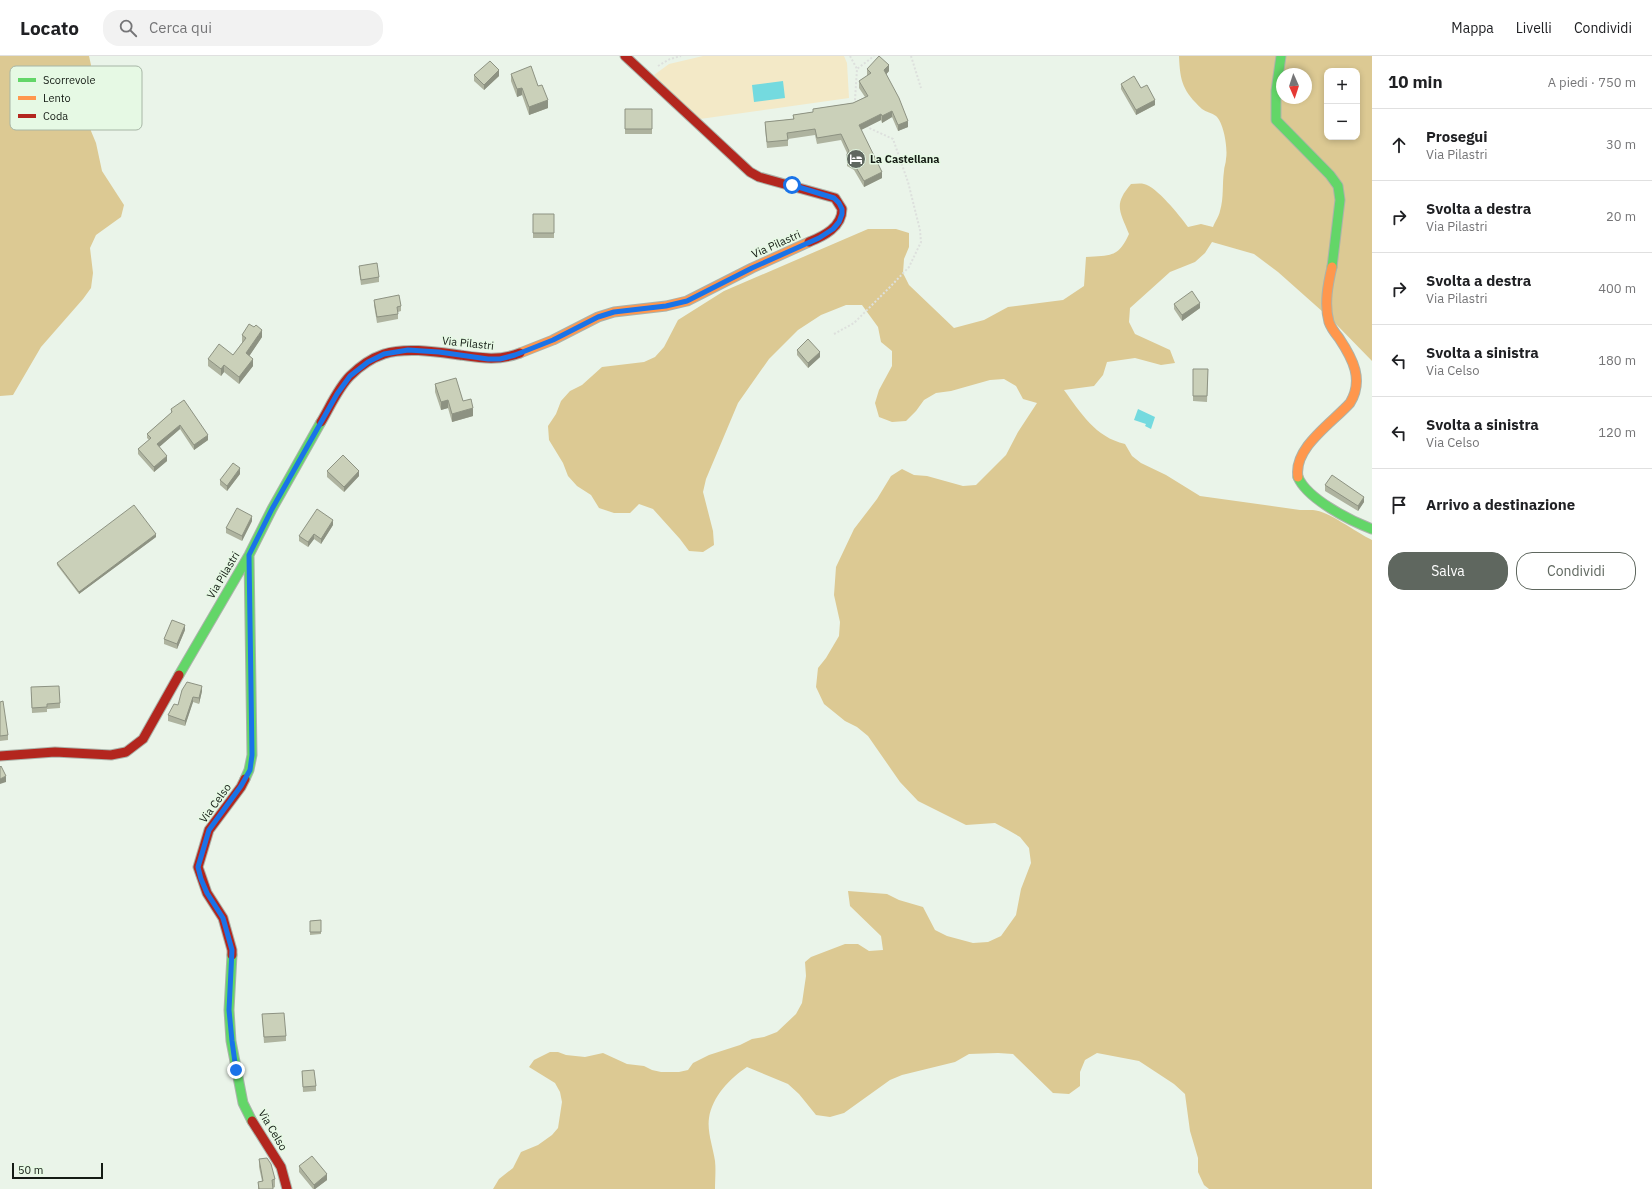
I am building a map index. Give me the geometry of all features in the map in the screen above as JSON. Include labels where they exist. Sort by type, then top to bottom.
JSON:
[{"type":"main road","name":"Via Pilastri","points":[[0,756],[52,752],[122,754],[132,750],[143,739],[221,601],[249,555],[272,509],[337,394],[350,376],[368,362],[384,354],[408,350],[439,352],[488,359],[500,359],[515,355],[553,340],[598,317],[614,312],[666,306],[687,301],[752,268],[819,238],[833,229],[839,222],[842,209],[834,198],[759,177],[750,172],[625,56]]},
{"type":"main road","points":[[1281,56],[1276,91],[1276,120],[1330,175],[1338,186],[1340,200],[1326,306],[1330,324],[1351,356],[1356,374],[1357,388],[1353,398],[1314,437],[1302,454],[1297,467],[1297,475],[1301,483],[1309,492],[1338,514],[1372,529]]},
{"type":"main road","name":"Via Celso","points":[[249,555],[252,755],[250,770],[241,786],[209,830],[198,867],[207,893],[223,918],[232,950],[229,1010],[232,1041],[243,1103],[281,1167],[287,1189]]},
{"type":"path","points":[[644,74],[670,59],[681,56]]},
{"type":"path","points":[[850,56],[857,69],[854,100],[856,106]]},
{"type":"path","points":[[857,69],[874,56]]},
{"type":"path","points":[[911,56],[920,88]]},
{"type":"path","points":[[834,334],[854,323],[890,287],[909,266],[921,242],[920,230],[908,182],[893,139],[869,128],[864,124]]},
{"type":"shaded area","points":[[0,56],[89,56],[91,66],[10,66],[10,130],[91,130],[96,143],[102,171],[124,205],[121,217],[96,235],[90,248],[93,273],[91,288],[41,347],[13,395],[0,396]]},
{"type":"shaded area","points":[[703,56],[844,56],[847,63],[849,98],[700,119],[654,75],[669,64]]},
{"type":"shaded area","points":[[1179,56],[1372,56],[1372,361],[1332,320],[1278,272],[1254,254],[1212,242],[1205,253],[1195,262],[1170,272],[1130,308],[1129,322],[1135,334],[1170,350],[1175,363],[1161,365],[1135,358],[1107,362],[1103,375],[1094,386],[1064,390],[1083,415],[1097,430],[1114,441],[1125,444],[1132,456],[1141,463],[1166,475],[1200,496],[1300,510],[1319,511],[1327,514],[1372,540],[1372,1189],[1209,1189],[1204,1185],[1198,1172],[1198,1158],[1190,1131],[1185,1094],[1174,1084],[1139,1061],[1097,1053],[1085,1060],[1080,1072],[1080,1086],[1069,1094],[1053,1093],[1013,1054],[998,1053],[969,1054],[955,1062],[902,1075],[890,1080],[844,1113],[830,1117],[816,1115],[799,1094],[788,1084],[747,1067],[728,1082],[718,1096],[711,1110],[709,1129],[715,1161],[715,1189],[493,1189],[499,1179],[513,1168],[521,1152],[538,1145],[552,1135],[558,1128],[562,1102],[560,1092],[555,1083],[529,1067],[534,1060],[550,1052],[585,1057],[603,1053],[627,1064],[644,1066],[661,1072],[679,1072],[688,1070],[693,1063],[709,1055],[740,1045],[752,1039],[764,1037],[777,1032],[796,1014],[802,1003],[806,976],[805,962],[811,957],[845,944],[858,944],[869,951],[883,950],[881,936],[850,906],[848,891],[887,894],[899,900],[923,907],[935,930],[947,936],[973,943],[988,942],[1001,936],[1016,915],[1021,889],[1031,863],[1029,848],[1020,837],[1008,830],[995,823],[966,825],[918,801],[900,782],[868,736],[857,727],[845,721],[824,704],[816,687],[818,668],[826,658],[839,636],[840,622],[834,595],[836,567],[854,529],[877,499],[891,476],[902,469],[914,475],[927,476],[963,486],[976,485],[1006,455],[1018,432],[1037,403],[1023,399],[1016,386],[1004,379],[990,380],[951,391],[936,393],[924,400],[906,421],[892,422],[879,417],[875,403],[879,390],[892,366],[892,351],[881,342],[878,327],[862,305],[846,305],[821,315],[798,330],[769,359],[738,403],[706,479],[703,492],[713,531],[714,545],[703,552],[689,551],[653,509],[639,504],[630,513],[614,513],[599,508],[591,495],[577,486],[568,476],[563,463],[549,440],[548,426],[556,414],[561,401],[570,391],[582,385],[602,367],[644,362],[655,357],[664,347],[678,320],[724,291],[868,229],[896,229],[909,233],[909,247],[904,259],[903,273],[909,285],[954,328],[984,320],[1008,307],[1063,300],[1084,286],[1086,257],[1113,254],[1125,242],[1129,234],[1121,214],[1120,203],[1125,191],[1131,184],[1144,184],[1155,190],[1168,202],[1188,227],[1201,224],[1213,227],[1222,201],[1226,155],[1225,136],[1219,119],[1202,109],[1191,97],[1184,86],[1180,73]]},
{"type":"water","points":[[783,81],[785,98],[754,102],[752,85]]},
{"type":"water","points":[[1138,409],[1155,417],[1151,429],[1145,426],[1146,424],[1134,420]]},
{"type":"building","points":[[879,56],[889,65],[884,70],[899,98],[908,121],[898,125],[892,111],[882,116],[881,114],[859,125],[882,172],[864,181],[854,164],[847,160],[847,154],[849,151],[841,134],[817,138],[815,129],[787,133],[788,140],[767,142],[765,122],[794,119],[793,115],[813,112],[813,109],[853,103],[868,96],[859,81],[871,73],[867,69]]},
{"type":"building","points":[[490,61],[499,70],[484,85],[474,75]]},
{"type":"building","points":[[531,66],[538,86],[542,85],[548,100],[529,107],[522,88],[517,89],[511,74]]},
{"type":"building","points":[[1134,76],[1141,88],[1147,85],[1155,100],[1136,110],[1121,84]]},
{"type":"building","points":[[625,109],[652,109],[652,129],[625,129]]},
{"type":"building","points":[[533,214],[554,214],[554,233],[533,233]]},
{"type":"building","points":[[377,263],[379,277],[361,280],[359,266]]},
{"type":"building","points":[[1192,291],[1200,303],[1182,315],[1174,304]]},
{"type":"building","points":[[399,295],[401,306],[397,307],[398,314],[377,317],[374,300]]},
{"type":"building","points":[[249,324],[254,327],[256,325],[262,330],[246,353],[253,359],[239,377],[224,365],[221,369],[208,359],[219,344],[233,355],[246,338],[242,335]]},
{"type":"building","points":[[808,339],[820,352],[808,363],[797,350]]},
{"type":"building","points":[[1193,369],[1208,369],[1207,396],[1193,396]]},
{"type":"building","points":[[456,378],[463,401],[471,399],[473,408],[452,414],[448,400],[441,402],[435,384]]},
{"type":"building","points":[[184,400],[208,435],[194,445],[180,425],[157,444],[167,456],[154,467],[138,449],[151,438],[147,434],[172,412],[171,409]]},
{"type":"building","points":[[343,455],[359,471],[344,487],[327,471]]},
{"type":"building","points":[[233,463],[240,468],[227,486],[220,480]]},
{"type":"building","points":[[1332,475],[1364,497],[1358,506],[1325,485]]},
{"type":"building","points":[[134,505],[156,534],[79,592],[57,563]]},
{"type":"building","points":[[237,508],[252,516],[242,536],[226,528]]},
{"type":"building","points":[[317,509],[333,520],[321,539],[314,534],[308,542],[299,536]]},
{"type":"building","points":[[172,620],[185,625],[177,644],[164,639]]},
{"type":"building","points":[[187,682],[202,686],[199,698],[193,697],[185,721],[168,715],[174,704],[178,705],[182,690]]},
{"type":"building","points":[[59,686],[60,703],[47,704],[47,707],[32,708],[31,687]]},
{"type":"building","points":[[3,701],[8,735],[0,736],[0,702]]},
{"type":"building","points":[[1,766],[6,776],[0,779],[0,767]]},
{"type":"building","points":[[321,920],[321,932],[310,932],[310,921]]},
{"type":"building","points":[[284,1013],[286,1036],[264,1037],[262,1014]]},
{"type":"building","points":[[314,1070],[316,1086],[303,1087],[302,1071]]},
{"type":"building","points":[[312,1156],[327,1174],[314,1185],[299,1166]]},
{"type":"building","points":[[267,1158],[271,1164],[275,1179],[272,1180],[273,1189],[259,1189],[258,1182],[263,1181],[259,1159]]},
{"type":"traffic: fast","points":[[1281,56],[1276,91],[1276,120],[1330,175],[1338,186],[1340,200],[1332,267]]},
{"type":"traffic: fast","points":[[179,675],[249,555],[272,509],[321,422]]},
{"type":"traffic: fast","points":[[1298,477],[1310,493],[1320,501],[1353,521],[1372,529]]},
{"type":"traffic: fast","points":[[245,779],[249,770],[252,755],[249,555]]},
{"type":"traffic: fast","points":[[232,955],[229,1010],[231,1041],[243,1103],[252,1121]]},
{"type":"traffic: slow","points":[[520,353],[553,340],[598,317],[614,312],[666,306],[687,301],[752,268],[809,242]]},
{"type":"traffic: slow","points":[[1298,477],[1298,466],[1301,456],[1315,437],[1350,403],[1356,386],[1355,370],[1349,354],[1329,322],[1327,294],[1332,267]]},
{"type":"traffic: jam","points":[[625,56],[750,172],[759,177],[835,198],[842,209],[839,221],[836,226],[826,234],[809,242]]},
{"type":"traffic: jam","points":[[321,422],[338,392],[350,376],[366,363],[384,354],[412,350],[497,358],[512,356],[520,353]]},
{"type":"traffic: jam","points":[[0,756],[55,752],[111,755],[126,752],[143,739],[179,675]]},
{"type":"traffic: jam","points":[[232,955],[223,918],[207,893],[198,867],[209,830],[241,787],[245,779]]},
{"type":"traffic: jam","points":[[252,1121],[281,1167],[287,1189]]},
{"type":"place","name":"La Castellana","points":[[856,159]]},
{"type":"route","points":[[236,1070],[229,1010],[232,950],[223,918],[207,893],[198,867],[209,830],[241,786],[250,770],[252,755],[249,555],[272,509],[337,394],[350,376],[368,362],[384,354],[408,350],[500,359],[515,355],[553,340],[598,317],[614,312],[666,306],[687,301],[752,268],[819,238],[833,229],[839,222],[842,214],[842,209],[839,203],[834,198],[792,185]]}]
